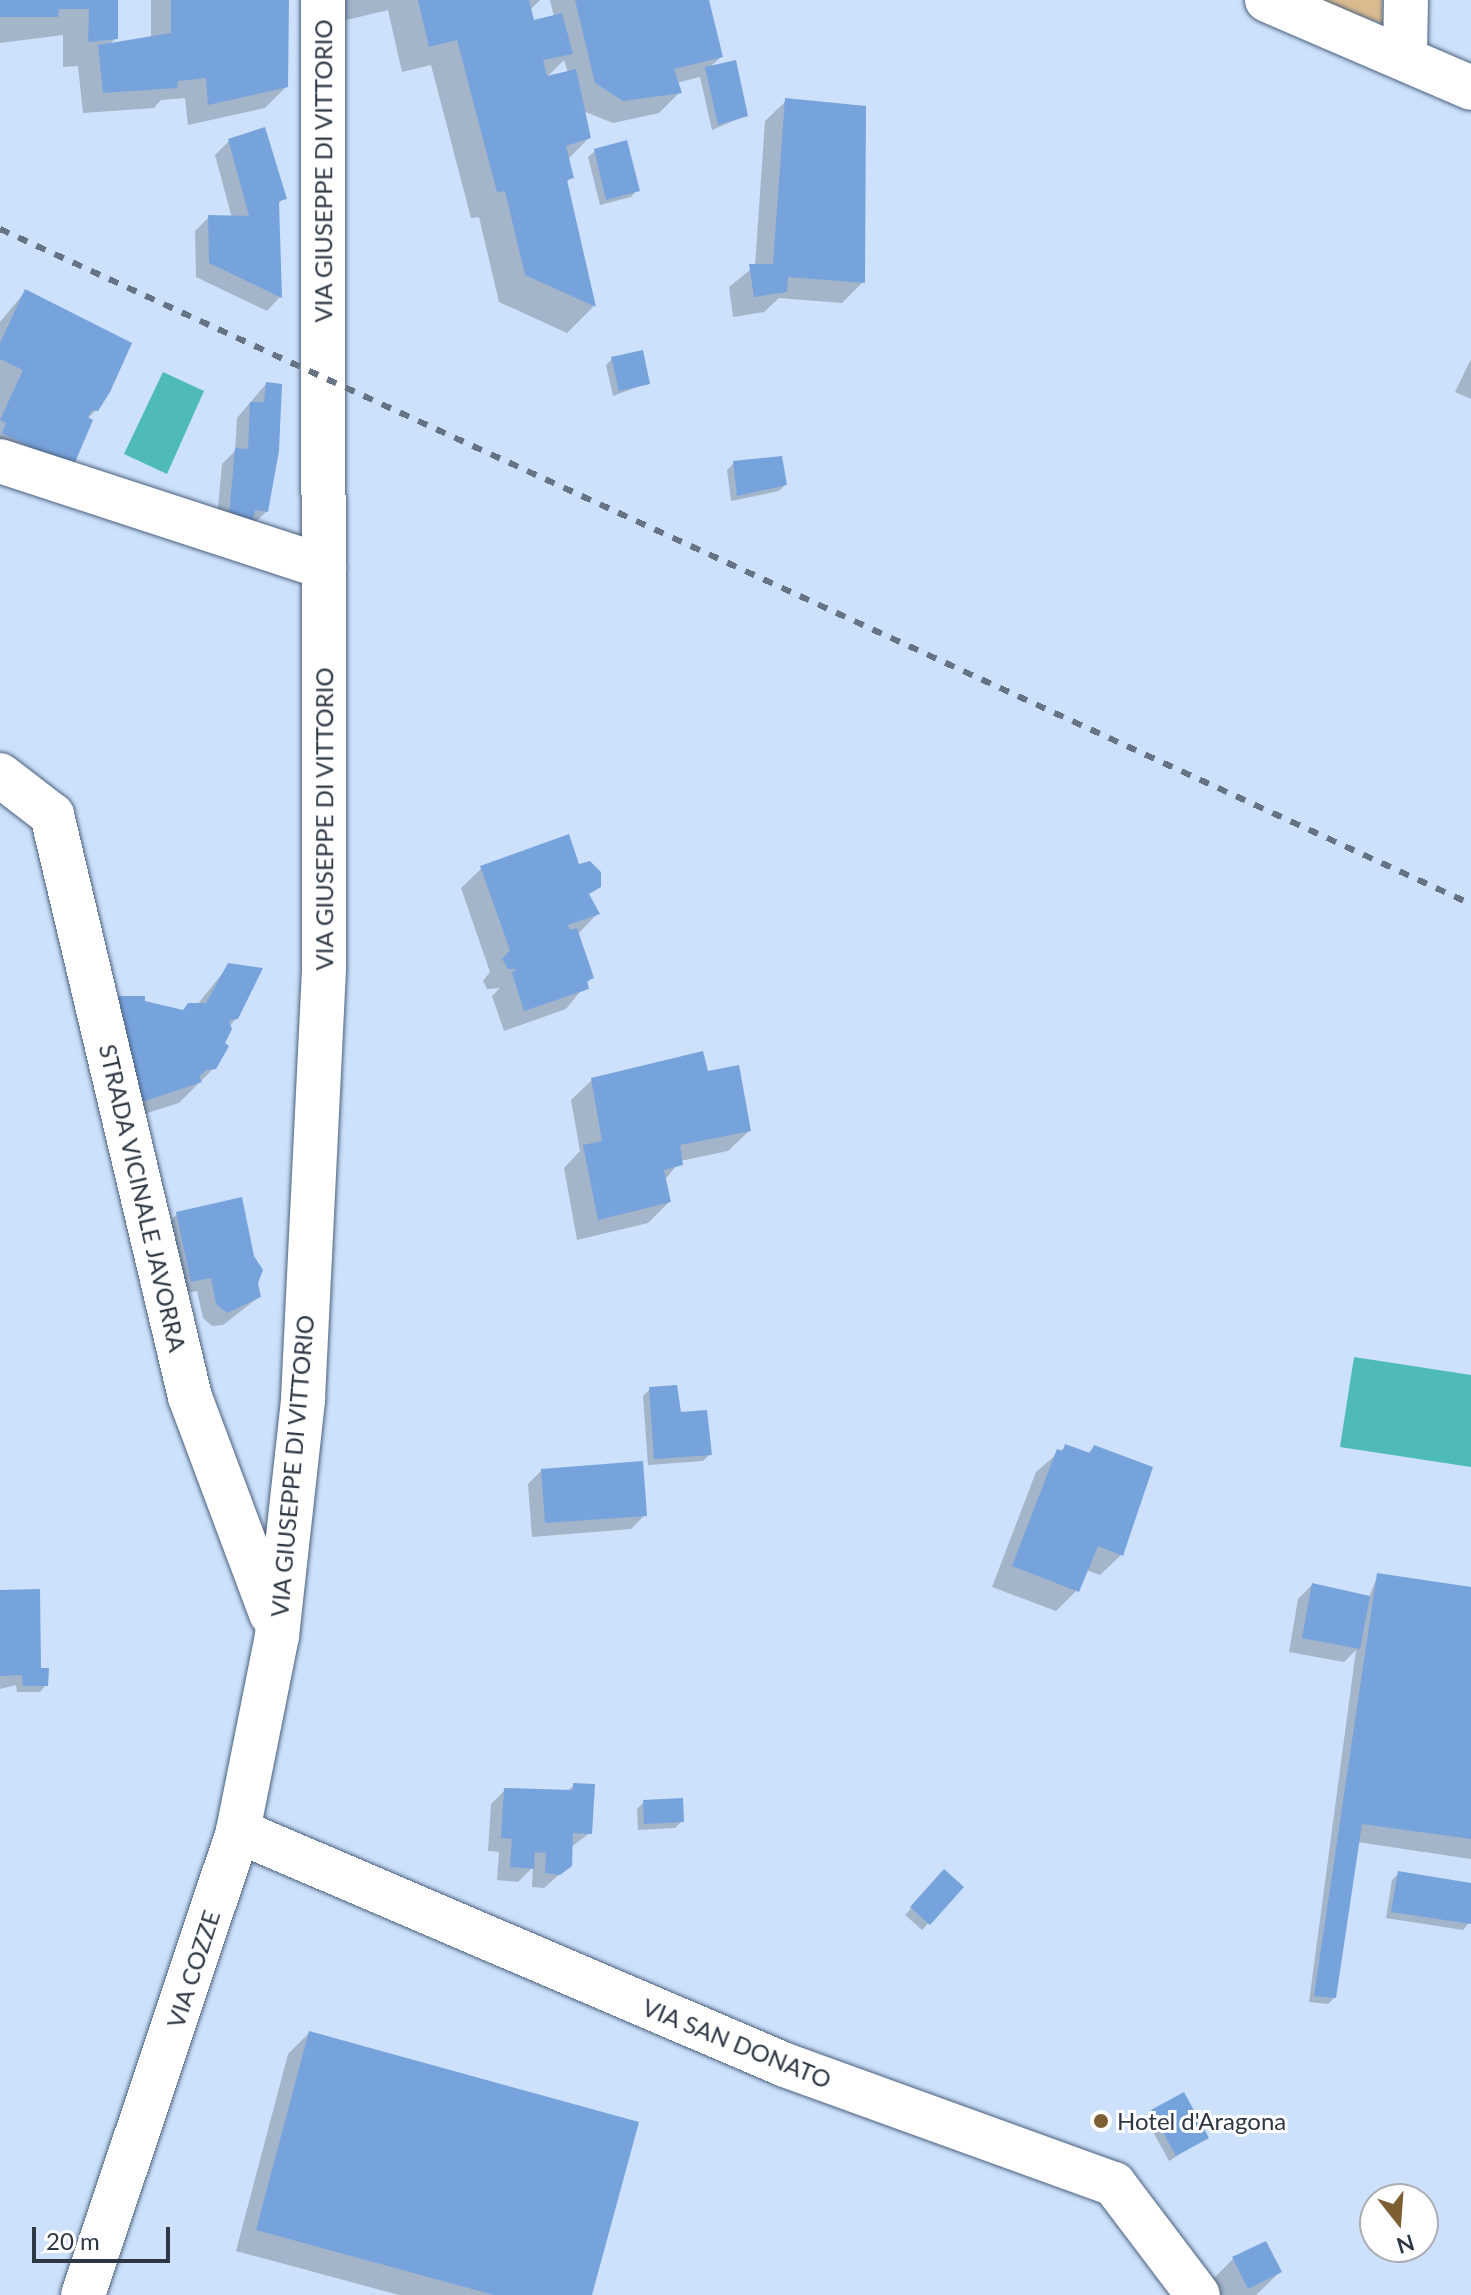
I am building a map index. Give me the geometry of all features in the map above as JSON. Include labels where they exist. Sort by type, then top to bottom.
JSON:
[{"type":"street","name":"VIA GIUSEPPE DI VITTORIO","points":[[277,1636],[303,1399],[324,968],[323,0]]},
{"type":"street","points":[[1267,0],[1469,80]]},
{"type":"street","points":[[1405,56],[1406,0]]},
{"type":"street","points":[[0,461],[324,567]]},
{"type":"street","name":"STRADA VICINALE JAVORRA","points":[[0,775],[52,815],[69,871],[114,1095],[190,1397],[264,1585],[277,1636]]},
{"type":"street","name":"VIA COZZE","points":[[83,2295],[238,1831],[277,1636]]},
{"type":"street","name":"VIA SAN DONATO","points":[[238,1831],[785,2065],[1114,2184],[1198,2295]]},
{"type":"shaded area","points":[[1318,0],[1382,0],[1383,24]]},
{"type":"shaded area","points":[[163,372],[204,391],[167,474],[124,454]]},
{"type":"shaded area","points":[[1354,1357],[1471,1375],[1471,1467],[1340,1447]]},
{"type":"building","points":[[0,0],[118,0],[118,39],[88,42],[89,9],[59,9],[58,17],[0,17]]},
{"type":"building","points":[[171,0],[289,0],[288,87],[208,105],[206,78],[178,81],[177,88],[103,93],[98,45],[171,33]]},
{"type":"building","points":[[418,0],[529,0],[534,20],[562,13],[573,54],[543,60],[547,76],[576,69],[591,138],[566,146],[574,178],[567,180],[596,307],[525,275],[505,191],[497,192],[457,40],[429,47]]},
{"type":"building","points":[[575,0],[709,0],[723,57],[674,69],[682,93],[623,101],[595,83]]},
{"type":"building","points":[[736,60],[748,116],[718,125],[705,67]]},
{"type":"building","points":[[785,98],[866,106],[865,283],[788,277],[787,292],[754,297],[749,264],[773,264]]},
{"type":"building","points":[[265,127],[287,199],[279,201],[282,298],[209,263],[208,215],[249,216],[228,139]]},
{"type":"building","points":[[627,140],[640,191],[606,200],[594,149]]},
{"type":"building","points":[[25,289],[132,343],[110,392],[98,411],[92,410],[88,417],[93,420],[73,467],[2,433],[6,423],[0,420],[23,370],[0,359],[0,343]]},
{"type":"building","points":[[643,350],[650,384],[619,391],[611,357]]},
{"type":"building","points":[[266,382],[282,384],[279,451],[268,512],[255,510],[253,521],[229,516],[235,448],[248,449],[250,402],[264,402]]},
{"type":"building","points":[[782,456],[787,485],[737,496],[733,461]]},
{"type":"building","points":[[569,834],[579,864],[590,861],[601,872],[601,887],[589,894],[600,914],[568,925],[570,930],[577,928],[594,978],[587,981],[589,989],[524,1011],[512,973],[517,969],[508,969],[502,959],[510,950],[480,866]]},
{"type":"building","points":[[228,963],[263,968],[238,1019],[229,1020],[232,1029],[225,1043],[229,1046],[216,1069],[206,1070],[199,1077],[202,1082],[142,1102],[117,996],[145,996],[145,1001],[183,1010],[188,1003],[206,1003]]},
{"type":"building","points":[[703,1051],[708,1071],[739,1065],[751,1131],[680,1145],[683,1165],[664,1170],[671,1202],[598,1220],[583,1145],[602,1141],[591,1078]]},
{"type":"building","points":[[242,1197],[254,1256],[263,1270],[258,1283],[261,1297],[227,1313],[216,1304],[211,1278],[191,1282],[176,1212]]},
{"type":"building","points":[[677,1385],[681,1412],[707,1410],[712,1455],[654,1459],[649,1387]]},
{"type":"building","points":[[1065,1444],[1090,1453],[1094,1445],[1153,1467],[1123,1556],[1098,1546],[1079,1592],[1012,1566],[1057,1449],[1063,1451]]},
{"type":"building","points":[[643,1461],[647,1516],[545,1523],[541,1469]]},
{"type":"building","points":[[1377,1573],[1471,1587],[1471,1839],[1362,1824],[1336,1998],[1314,1996]]},
{"type":"building","points":[[1312,1583],[1370,1596],[1360,1649],[1302,1638]]},
{"type":"building","points":[[40,1589],[41,1668],[49,1668],[48,1686],[23,1686],[22,1675],[0,1676],[0,1590]]},
{"type":"building","points":[[573,1783],[595,1784],[592,1834],[573,1833],[572,1866],[560,1875],[545,1873],[546,1853],[535,1852],[534,1869],[510,1867],[512,1839],[501,1838],[504,1788],[573,1790]]},
{"type":"building","points":[[683,1798],[684,1822],[644,1824],[643,1800]]},
{"type":"building","points":[[944,1869],[964,1887],[930,1925],[910,1907]]},
{"type":"building","points":[[1398,1871],[1471,1883],[1471,1924],[1391,1912]]},
{"type":"building","points":[[309,2031],[639,2122],[592,2295],[494,2295],[256,2230]]},
{"type":"building","points":[[1184,2092],[1209,2138],[1176,2156],[1151,2110]]},
{"type":"building","points":[[1266,2241],[1282,2272],[1248,2289],[1232,2257]]},
{"type":"railway","points":[[0,229],[1471,904]]},
{"type":"place","name":"Hotel d'Aragona","points":[[1101,2121]]}]
